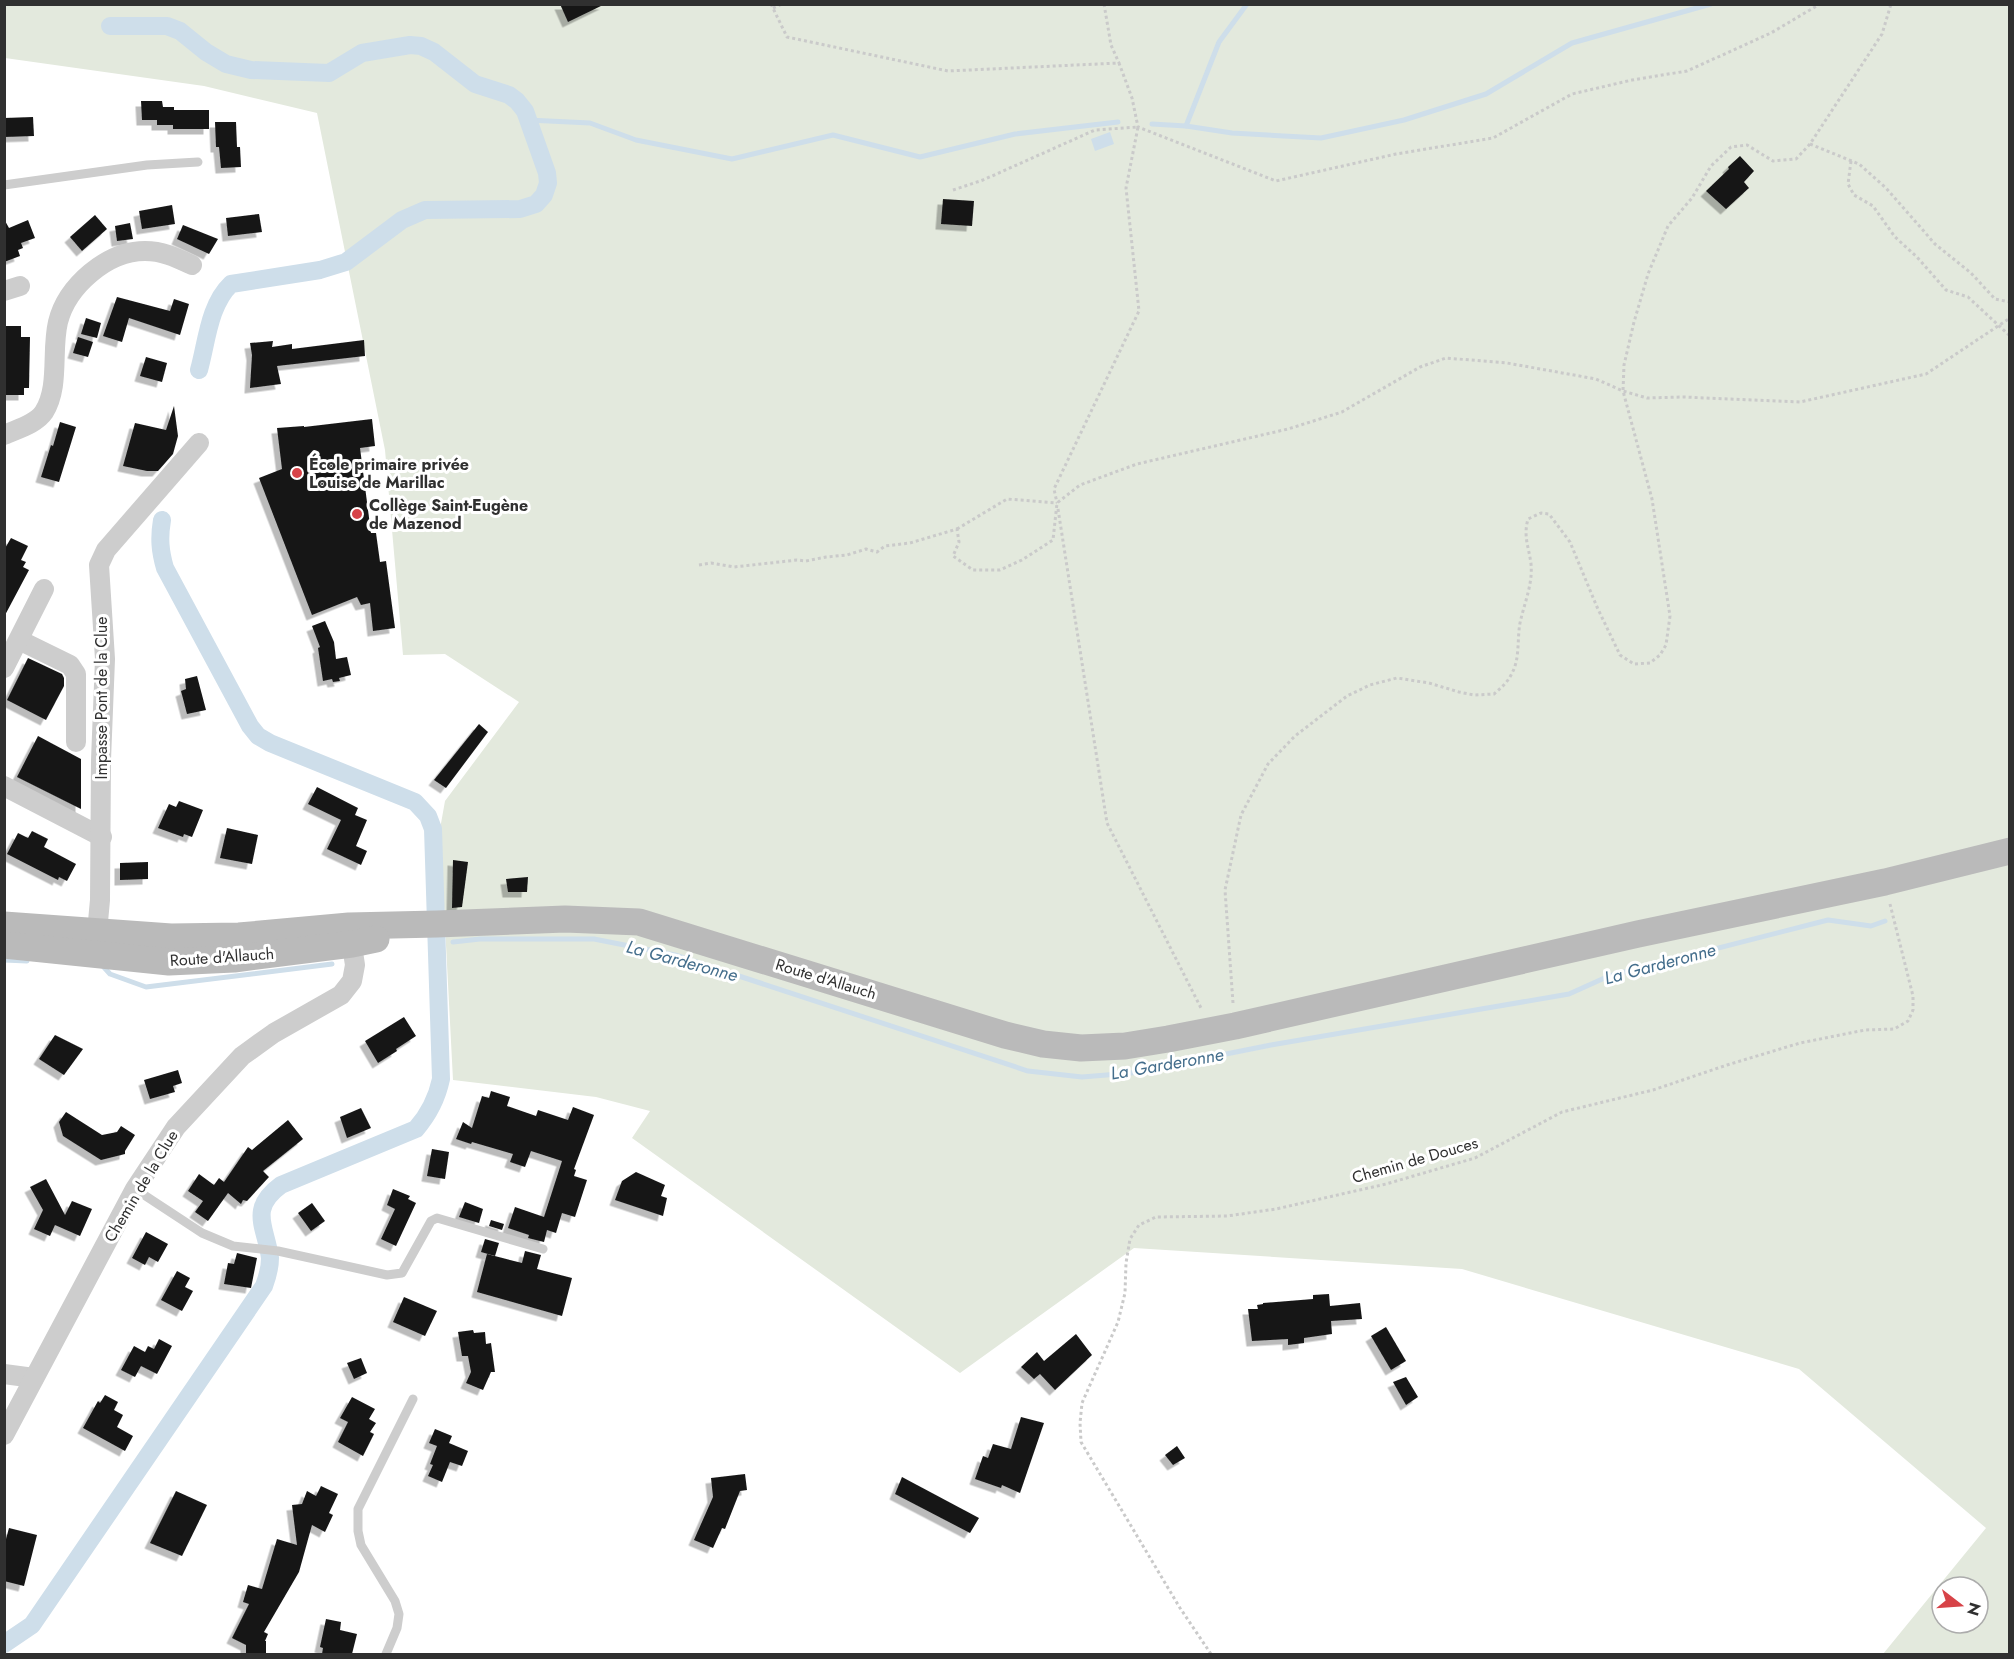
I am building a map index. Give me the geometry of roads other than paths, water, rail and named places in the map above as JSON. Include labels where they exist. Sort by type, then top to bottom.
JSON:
[{"type":"main road","name":"Route d'Allauch","points":[[4,925],[96,942],[169,962],[234,959],[350,935],[437,924],[565,919],[639,922],[1005,1035],[1043,1044],[1082,1048],[1125,1046],[1224,1028],[1638,934],[1885,882],[2010,851]]},
{"type":"main road","name":"Route d'Allauch","points":[[4,945],[96,942]]},
{"type":"street","points":[[4,435],[29,424],[43,413],[52,388],[58,322],[67,300],[83,279],[122,254],[144,251],[167,253],[192,265]]},
{"type":"street","name":"Impasse Pont de la Clue","points":[[96,942],[100,900],[101,760],[105,659],[99,565],[106,550],[200,444]]},
{"type":"street","points":[[4,668],[44,589]]},
{"type":"street","points":[[19,640],[70,665],[76,674],[76,742]]},
{"type":"street","points":[[4,786],[102,837]]},
{"type":"street","name":"Chemin de la Clue","points":[[4,1435],[135,1189],[176,1127],[242,1056],[274,1033],[341,995],[352,981],[355,965],[350,935]]},
{"type":"street","points":[[4,1374],[34,1378]]},
{"type":"lane","points":[[4,185],[147,165],[198,162]]},
{"type":"lane","points":[[135,1189],[202,1233],[233,1246],[278,1251],[387,1275],[402,1273],[431,1221],[437,1218],[543,1249]]},
{"type":"lane","points":[[386,1654],[397,1628],[399,1614],[395,1601],[361,1545],[358,1531],[358,1509],[413,1400]]},
{"type":"water","points":[[1110,132],[1114,144],[1095,151],[1091,139]]},
{"type":"waterway","points":[[1152,124],[1186,126],[1219,42],[1247,4]]},
{"type":"waterway","points":[[1186,126],[1232,133],[1321,138],[1404,120],[1486,94],[1572,43],[1711,4]]},
{"type":"waterway","points":[[110,26],[167,26],[180,31],[206,52],[226,64],[251,70],[329,73],[362,53],[410,45],[421,46],[434,52],[475,84],[509,95],[517,101],[525,111],[547,173],[548,183],[544,195],[536,204],[520,209],[425,210],[402,220],[346,262],[320,270],[231,284],[213,313],[199,370]]},
{"type":"waterway","points":[[528,120],[590,123],[636,140],[732,159],[833,135],[920,157],[1015,134],[1118,122]]},
{"type":"waterway","points":[[4,1644],[32,1625],[264,1286],[270,1258],[263,1228],[262,1210],[271,1194],[281,1185],[416,1129],[432,1105],[441,1079],[433,829],[428,816],[415,802],[270,743],[258,736],[250,726],[165,568],[160,544],[162,520]]},
{"type":"waterway","name":"La Garderonne","points":[[453,942],[480,939],[594,939],[675,955],[1028,1071],[1082,1077],[1131,1073],[1271,1045],[1569,994],[1609,976],[1828,920],[1871,926],[1885,921]]},
{"type":"waterway","name":"La Garderonne","points":[[4,960],[27,961]]},
{"type":"waterway","name":"La Garderonne","points":[[101,964],[110,974],[146,987],[332,964]]},
{"type":"place","name":"École primaire privée Louise de Marillac","points":[[297,473]]},
{"type":"place","name":"Collège Saint-Eugène de Mazenod","points":[[357,514]]}]
